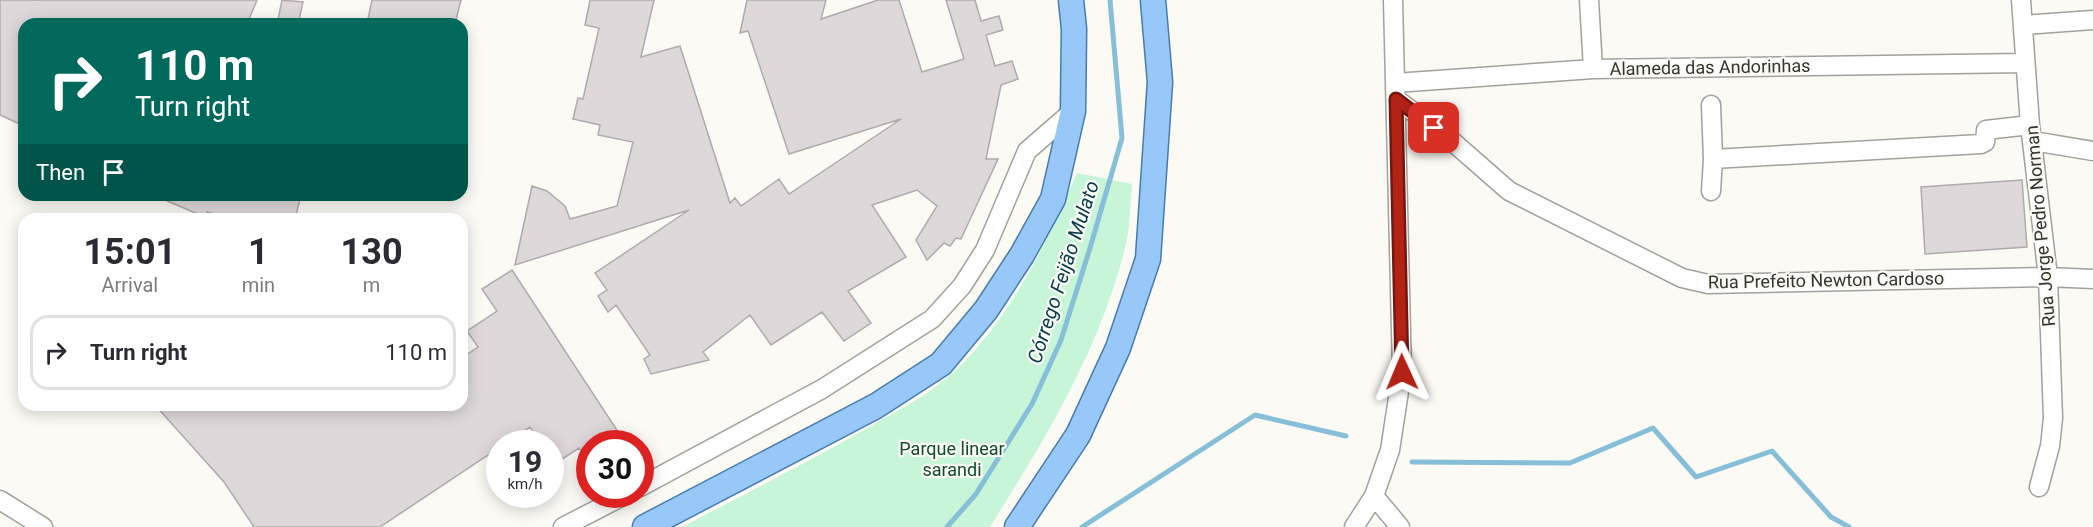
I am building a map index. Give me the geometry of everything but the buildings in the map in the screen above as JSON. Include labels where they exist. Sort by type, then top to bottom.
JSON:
[{"type":"main road","points":[[645,527],[876,406],[941,364],[986,310],[1022,255],[1053,199],[1073,111],[1074,29],[1071,0]]},
{"type":"main road","points":[[1023,522],[1078,435],[1118,348],[1148,259],[1152,172],[1161,82],[1153,0]]},
{"type":"street","points":[[1354,527],[1374,496],[1390,450],[1402,372],[1393,0]]},
{"type":"street","points":[[1589,0],[1593,69]]},
{"type":"street","name":"Rua Jorge Pedro Norman","points":[[2021,0],[2031,133],[2048,277],[2053,418],[2050,446],[2039,487]]},
{"type":"street","points":[[2023,25],[2093,20]]},
{"type":"street","name":"Alameda das Andorinhas","points":[[1396,91],[1593,69],[2025,63]]},
{"type":"street","name":"Rua Prefeito Newton Cardoso","points":[[1396,91],[1509,191],[1682,278],[1708,284],[2048,277],[2093,279]]},
{"type":"street","points":[[1711,105],[1713,159],[1711,190]]},
{"type":"street","points":[[654,479],[822,389],[932,319],[962,286],[985,250],[1027,151],[1073,111]]},
{"type":"street","points":[[1713,159],[1981,144],[1984,142],[1986,130],[2031,133],[2093,151]]},
{"type":"street","points":[[1374,496],[1400,527]]},
{"type":"street","points":[[0,500],[43,527]]},
{"type":"street","points":[[562,527],[599,508]]},
{"type":"green space","name":"Parque linear sarandi","points":[[1077,173],[1132,184],[1126,244],[1113,289],[1085,360],[1050,428],[990,527],[682,527],[889,416],[928,392],[951,374],[981,343],[1014,298],[1042,249]]},
{"type":"waterway","name":"Córrego Feijão Mulato","points":[[947,527],[976,494],[1032,404],[1061,340],[1090,248],[1122,138],[1110,0]]},
{"type":"waterway","name":"Córrego Feijão Mulato","points":[[1082,527],[1255,415],[1346,436]]},
{"type":"waterway","name":"Córrego Feijão Mulato","points":[[1412,462],[1570,463],[1653,428],[1696,477],[1772,451],[1831,517],[1849,527]]},
{"type":"route","points":[[1402,372],[1396,99],[1434,128]]}]
